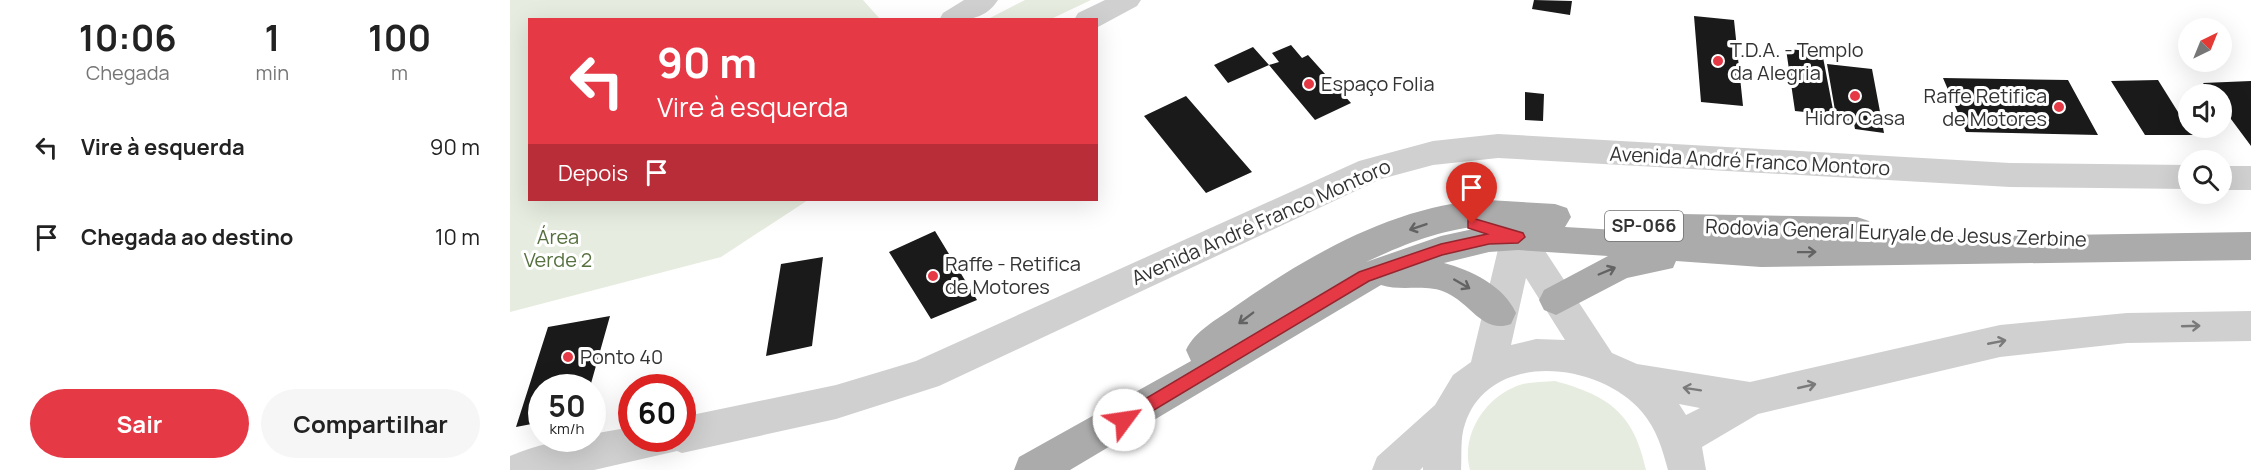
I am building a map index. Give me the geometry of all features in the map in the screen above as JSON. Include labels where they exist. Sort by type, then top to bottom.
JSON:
[{"type":"main road","name":"Rodovia General Euryale de Jesus Zerbine","points":[[1103,432],[1265,303],[1356,252],[1450,217],[1497,214],[1640,226],[1898,231],[2251,246]]},
{"type":"main road","points":[[1450,217],[1518,237],[1640,226]]},
{"type":"main road","name":"Rodovia General Euryale de Jesus Zerbine","points":[[1033,470],[1103,432],[1364,277],[1441,249],[1489,239],[1518,237],[1761,253],[2251,246]]},
{"type":"main road","points":[[1556,300],[1591,278],[1644,259],[1761,253]]},
{"type":"main road","points":[[1364,277],[1426,273],[1444,276],[1463,283],[1499,313]]},
{"type":"street","points":[[956,18],[984,0]]},
{"type":"street","points":[[1092,18],[1127,0]]},
{"type":"street","name":"Avenida André Franco Montoro","points":[[696,432],[815,408],[888,388],[926,374],[1370,170],[1411,157],[1448,149],[1498,146],[2010,175],[2178,177]]},
{"type":"street","points":[[2232,178],[2251,178]]},
{"type":"street","points":[[1518,237],[1556,300],[1597,360]]},
{"type":"street","points":[[1488,368],[1518,237]]},
{"type":"street","points":[[1633,380],[1750,399],[2000,340],[2127,328],[2251,326]]},
{"type":"street","points":[[1391,470],[1424,442],[1447,418],[1464,390],[1488,368],[1521,355],[1559,352],[1597,360],[1633,380],[1660,406],[1683,455],[1750,399]]},
{"type":"street","points":[[1442,470],[1440,449],[1447,418]]},
{"type":"street","points":[[521,470],[547,461],[618,447]]},
{"type":"green space","name":"Área Verde 2","points":[[510,0],[863,0],[879,18],[528,18],[528,201],[806,201],[721,257],[510,312]]},
{"type":"green space","points":[[1025,0],[1091,0],[1053,18],[990,18]]},
{"type":"green space","points":[[1555,381],[1591,393],[1617,410],[1634,435],[1646,470],[1470,470],[1469,443],[1479,417],[1488,406],[1510,389],[1523,384]]},
{"type":"building","points":[[1534,0],[1572,1],[1570,15],[1532,9]]},
{"type":"building","name":"T.D.A. - Templo da Alegria","points":[[1694,16],[1734,20],[1743,106],[1701,102]]},
{"type":"building","name":"Espaço Folia","points":[[1291,45],[1302,58],[1308,55],[1351,103],[1315,120],[1269,65],[1279,62],[1272,53]]},
{"type":"building","points":[[1253,47],[1269,65],[1228,83],[1214,65]]},
{"type":"building","points":[[1786,49],[1822,52],[1834,115],[1795,111]]},
{"type":"building","name":"Hidro Casa","points":[[1827,64],[1872,69],[1884,133],[1855,129],[1854,124],[1837,122]]},
{"type":"building","points":[[1943,78],[2068,80],[2098,135],[1966,132]]},
{"type":"building","points":[[2158,80],[2178,112],[2178,135],[2145,135],[2111,81]]},
{"type":"building","points":[[2251,81],[2251,146],[2232,120],[2232,84],[2203,83]]},
{"type":"building","points":[[1525,92],[1544,94],[1543,121],[1525,120]]},
{"type":"building","points":[[1186,96],[1252,172],[1206,193],[1144,116]]},
{"type":"building","name":"Raffe - Retifica de Motores","points":[[935,231],[977,300],[931,319],[889,252]]},
{"type":"building","points":[[823,257],[812,346],[766,356],[781,264]]},
{"type":"building","name":"Ponto 40","points":[[610,316],[594,374],[533,374],[548,327]]},
{"type":"building","name":"Ponto 40","points":[[528,390],[528,425],[516,427]]},
{"type":"place","name":"T.D.A. - Templo da Alegria","points":[[1718,61]]},
{"type":"place","name":"Espaço Folia","points":[[1309,84]]},
{"type":"place","name":"Hidro Casa","points":[[1855,96]]},
{"type":"place","name":"Raffe Retifica de Motores","points":[[2059,107]]},
{"type":"place","name":"Raffe - Retifica de Motores","points":[[933,276]]},
{"type":"place","name":"Ponto 40","points":[[568,357]]},
{"type":"route","points":[[1124,420],[1364,277],[1441,249],[1489,239],[1518,237],[1472,224]]}]
